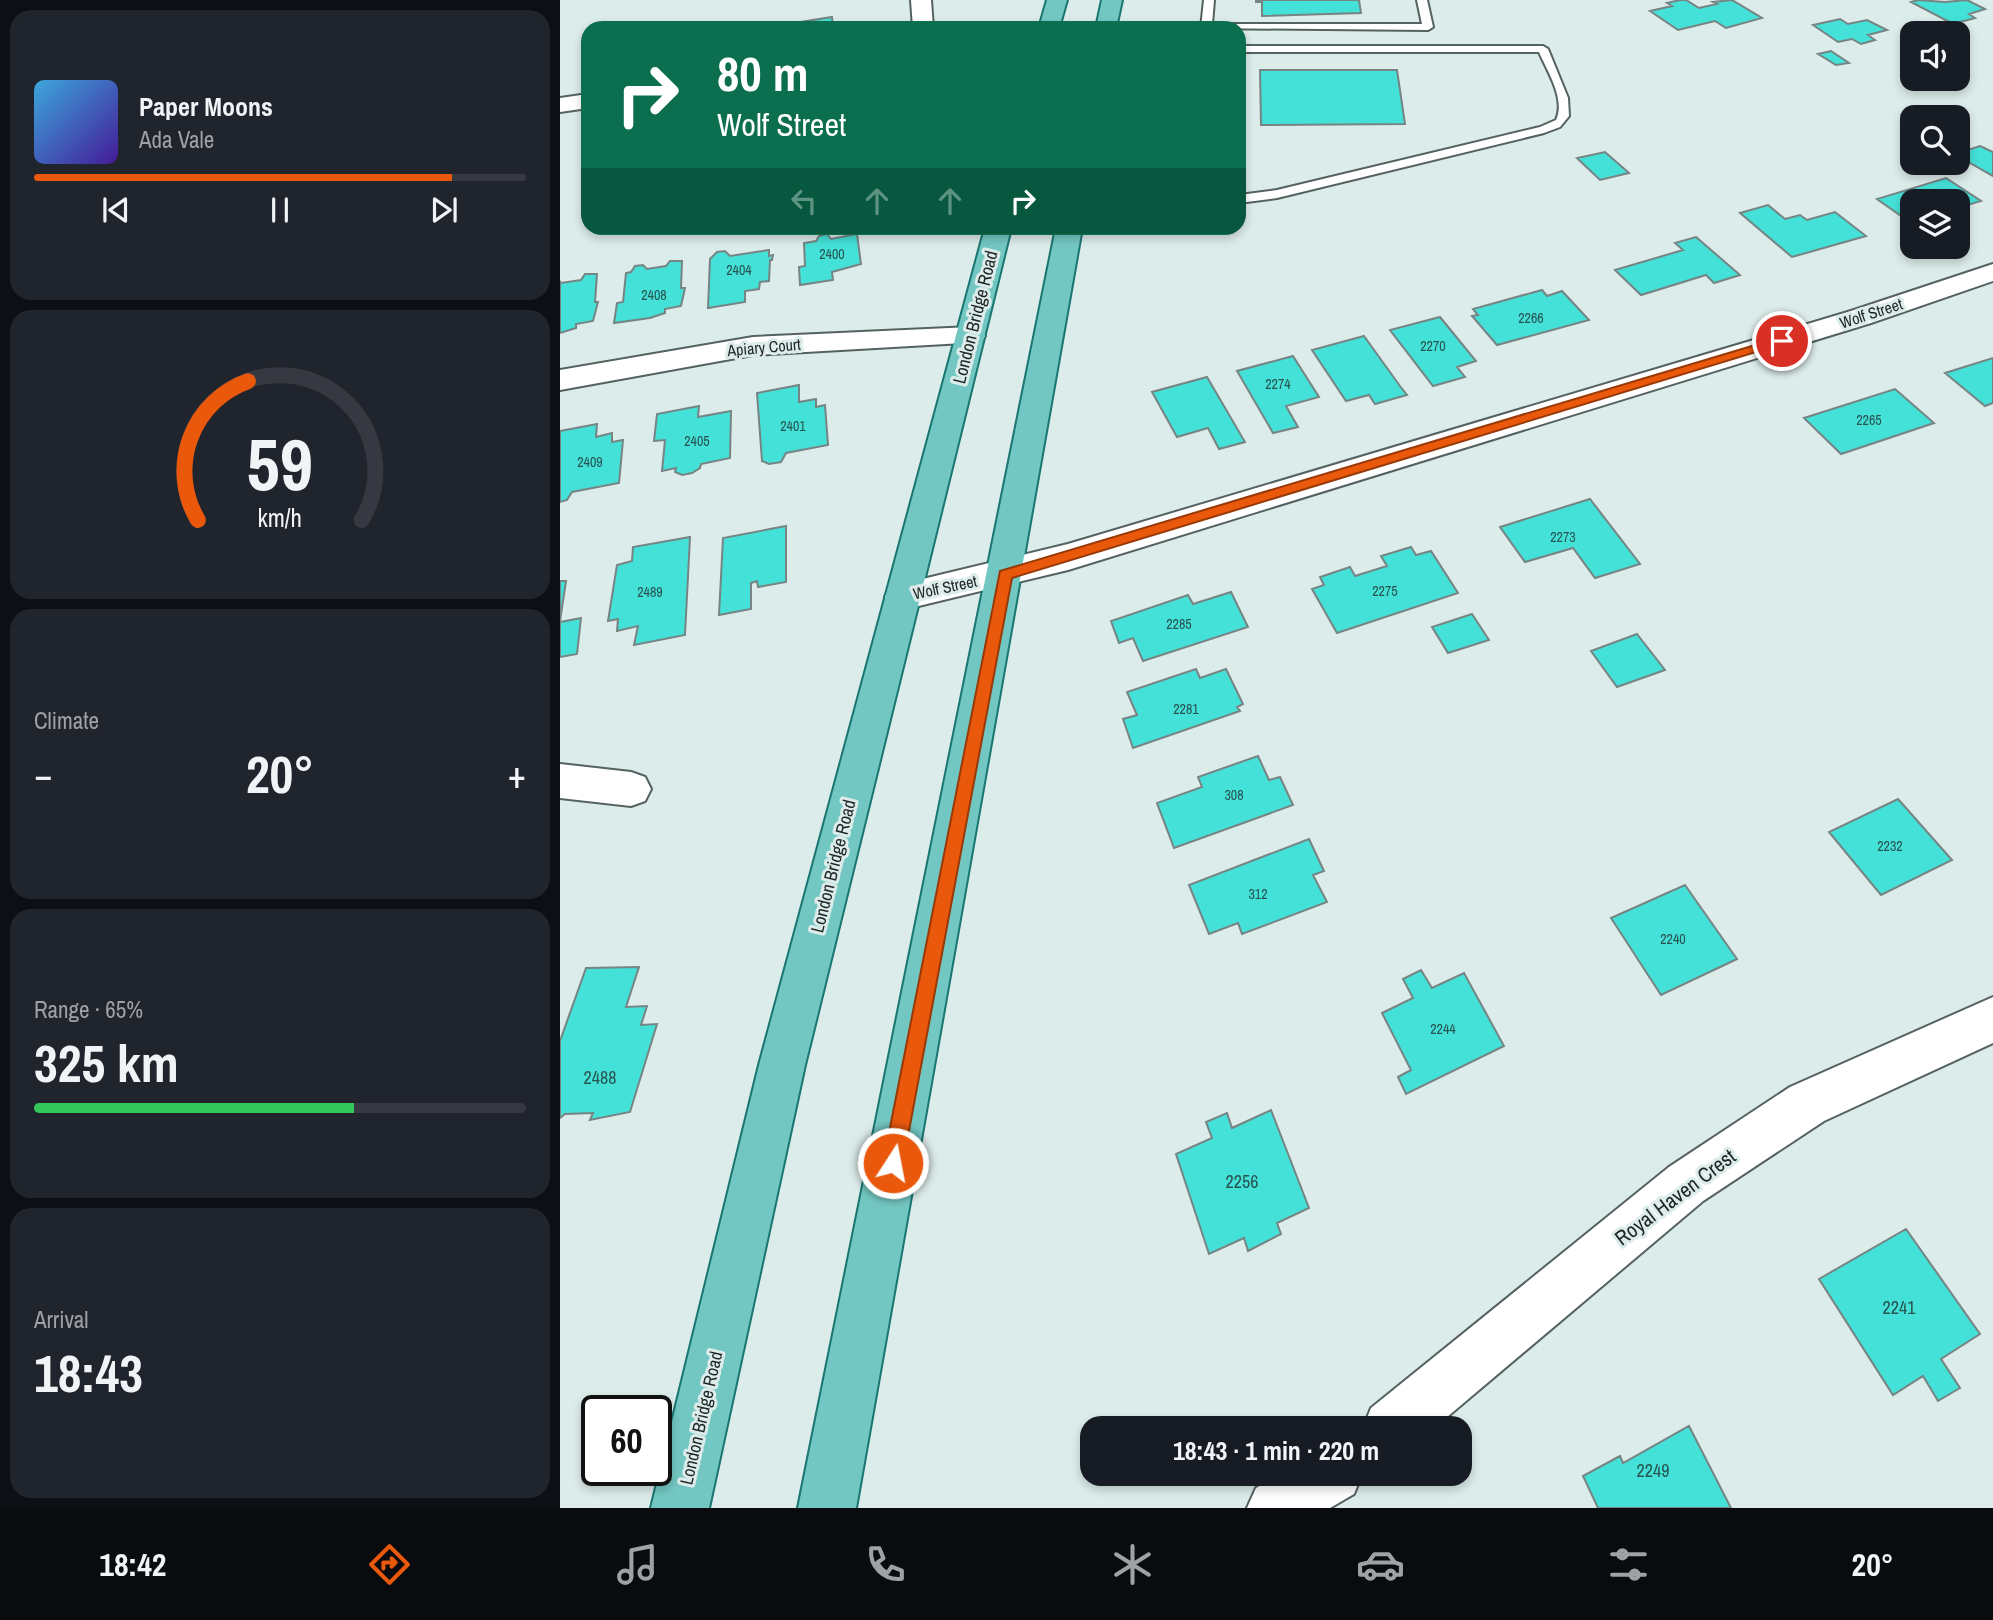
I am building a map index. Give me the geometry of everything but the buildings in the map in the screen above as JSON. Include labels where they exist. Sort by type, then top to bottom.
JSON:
[{"type":"main road","points":[[1051,21],[1057,0]]},
{"type":"main road","points":[[1108,21],[1112,0]]},
{"type":"main road","name":"London Bridge Road","points":[[680,1508],[782,1065],[996,235]]},
{"type":"main road","points":[[827,1508],[1068,235]]},
{"type":"street","points":[[921,0],[922,21]]},
{"type":"street","points":[[560,105],[581,102]]},
{"type":"street","name":"Wolf Street","points":[[902,597],[1005,575],[1861,317],[1993,272]]},
{"type":"street","name":"Apiary Court","points":[[560,380],[752,346],[971,336]]},
{"type":"street","points":[[560,781],[632,789]]},
{"type":"street","name":"Royal Haven Crest","points":[[1406,1416],[1697,1177],[1807,1104],[1993,1020]]},
{"type":"street","points":[[1276,1508],[1314,1486]]},
{"type":"lane","points":[[1207,21],[1209,0]]},
{"type":"lane","points":[[1246,27],[1428,27],[1422,0]]},
{"type":"lane","points":[[1246,49],[1543,49],[1566,105],[1565,116],[1560,122],[1528,134],[1277,194],[1246,198]]},
{"type":"route","points":[[893,1163],[1005,575],[1782,341]]}]
